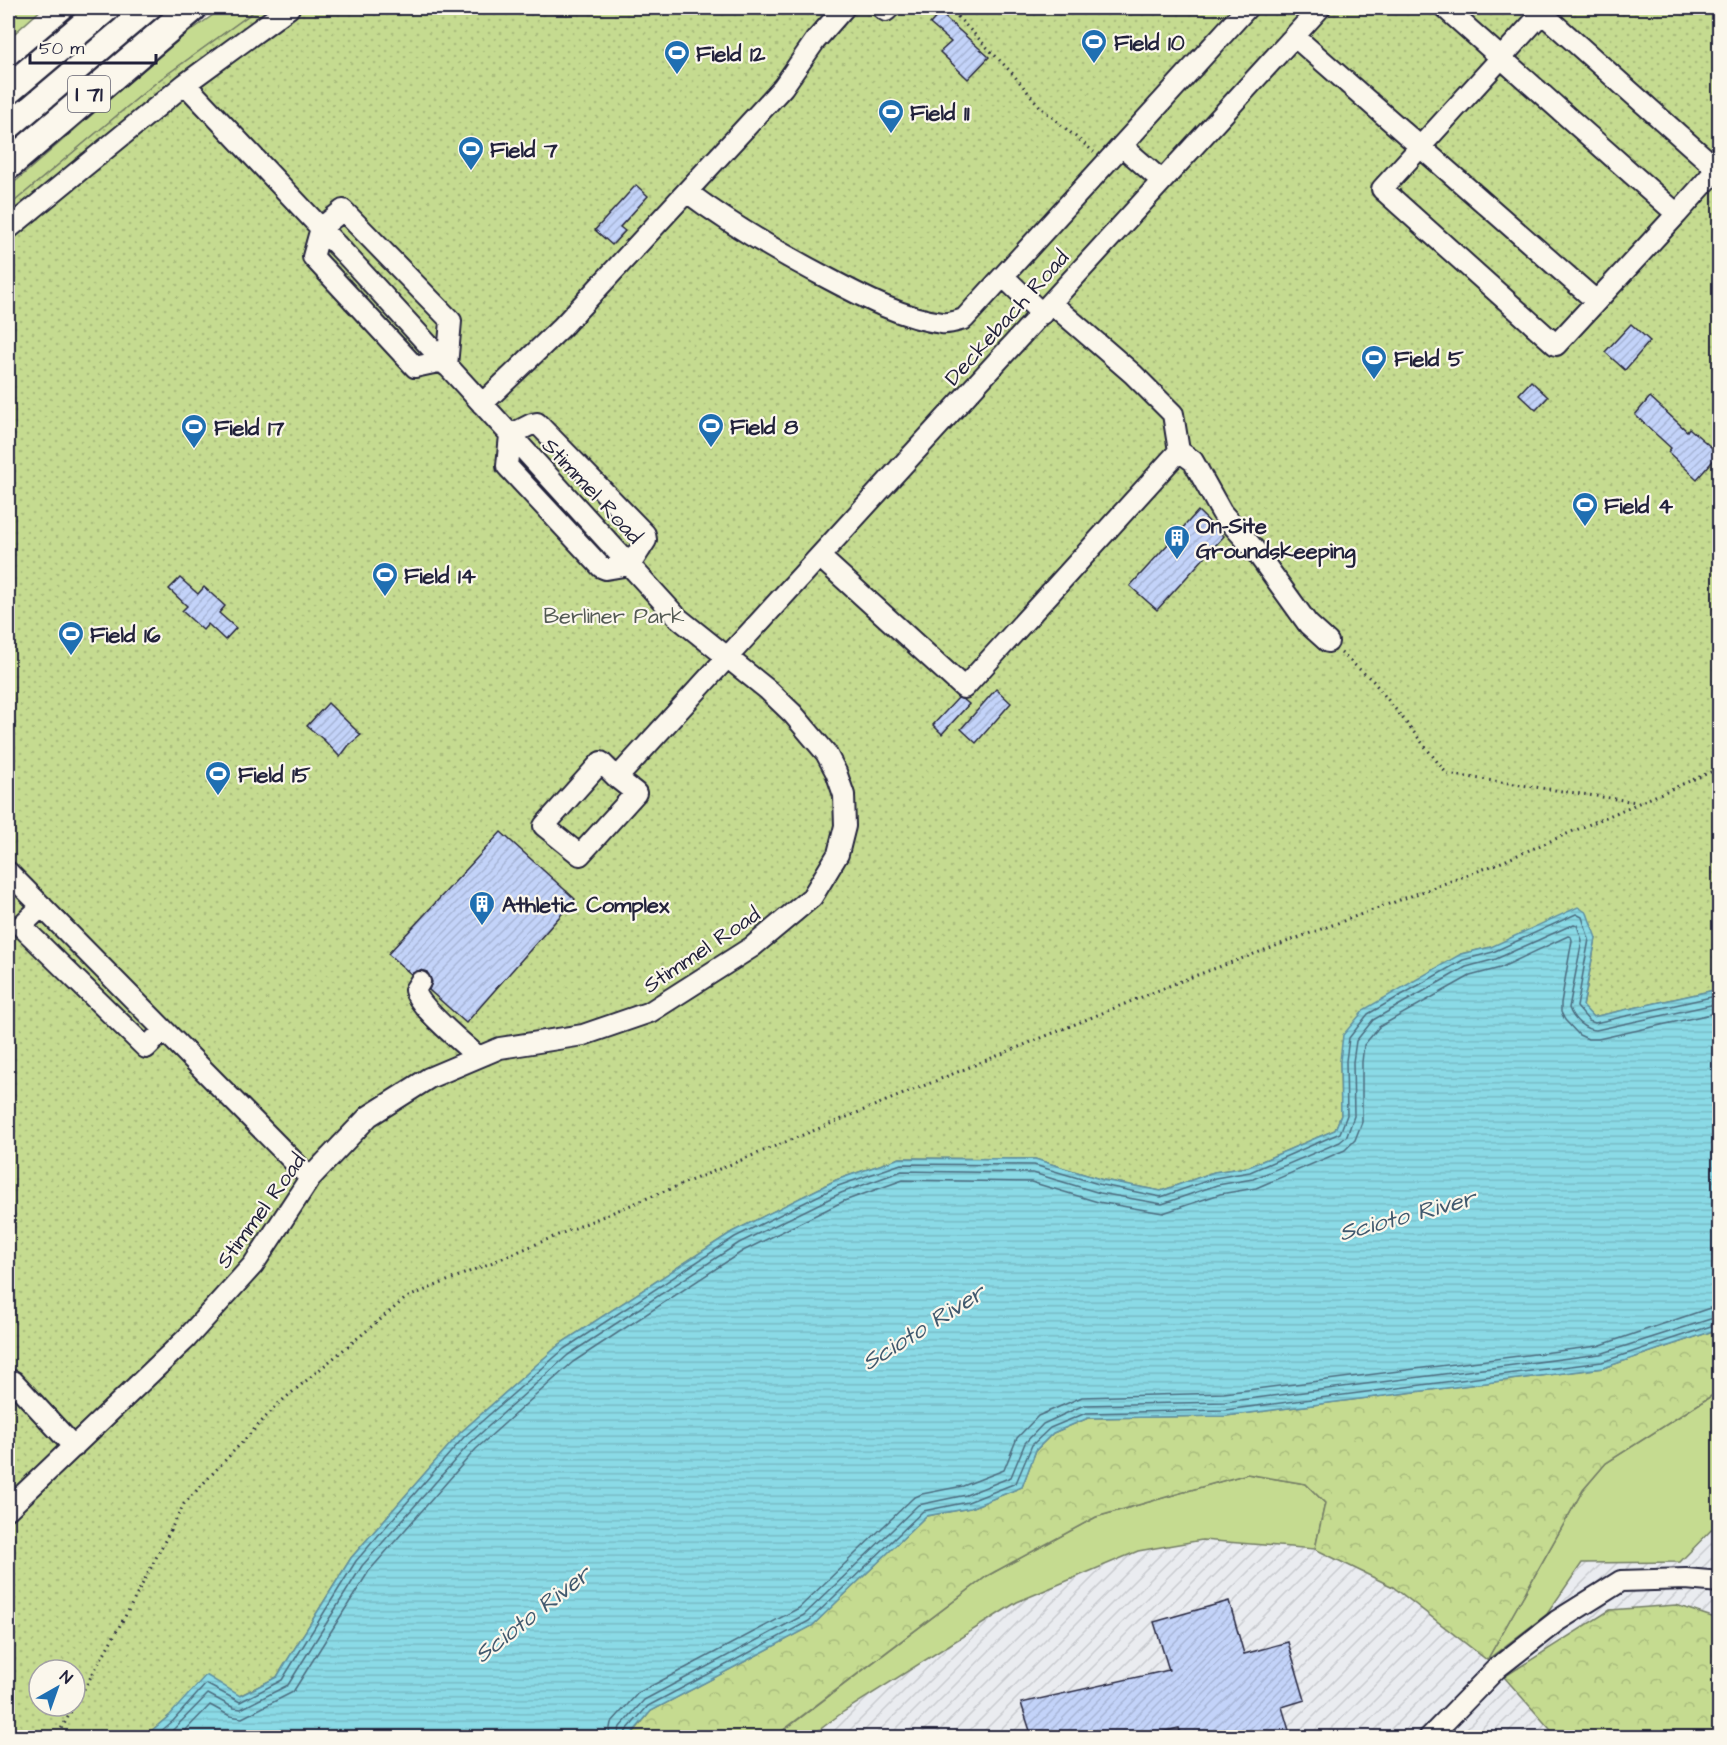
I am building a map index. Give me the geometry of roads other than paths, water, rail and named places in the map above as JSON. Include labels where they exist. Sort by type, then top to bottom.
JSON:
[{"type":"highway","name":"I 71","points":[[8,90],[105,8]]},
{"type":"highway","points":[[182,16],[197,8]]},
{"type":"highway","name":"I 71","points":[[8,165],[182,16]]},
{"type":"street","points":[[8,229],[185,84],[289,8]]},
{"type":"street","points":[[482,404],[562,327],[783,87],[815,41],[844,8]]},
{"type":"street","points":[[882,8],[886,11],[889,8]]},
{"type":"street","points":[[687,192],[776,252],[865,298],[919,318],[944,323],[964,320],[1247,8]]},
{"type":"street","name":"Deckebach Road","points":[[617,778],[1294,36],[1317,8]]},
{"type":"street","points":[[1445,8],[1677,213]]},
{"type":"street","points":[[1542,13],[1717,169],[1556,345],[1382,189],[1421,146],[1542,13]]},
{"type":"street","points":[[1294,36],[1596,301]]},
{"type":"street","name":"Stimmel Road","points":[[8,1509],[186,1340],[253,1265],[310,1178],[369,1116],[429,1078],[500,1048],[583,1035],[650,1012],[752,947],[812,897],[838,854],[844,826],[844,795],[836,772],[826,753],[793,714],[768,690],[677,617],[321,228],[185,84]]},
{"type":"street","points":[[1122,146],[1162,181]]},
{"type":"street","points":[[321,228],[343,210],[451,321],[445,364]]},
{"type":"street","points":[[1003,276],[1132,374],[1173,414],[1179,452],[1193,461],[1222,513],[1254,549],[1308,624],[1328,642]]},
{"type":"street","points":[[510,435],[532,424],[541,426],[645,534],[646,540],[630,565]]},
{"type":"street","points":[[820,557],[964,688],[1179,452]]},
{"type":"street","points":[[601,762],[617,778],[636,793],[580,855],[544,826],[601,762]]},
{"type":"street","points":[[8,872],[310,1178]]},
{"type":"street","points":[[42,906],[21,926],[146,1048],[164,1030]]},
{"type":"street","points":[[420,982],[415,990],[416,995],[478,1057]]},
{"type":"street","points":[[8,1387],[13,1382],[74,1447]]},
{"type":"street","points":[[1429,1737],[1497,1668],[1557,1621],[1621,1581],[1686,1579],[1719,1582]]},
{"type":"water","name":"Scioto River","points":[[1578,907],[1587,913],[1596,938],[1583,1006],[1593,1017],[1719,989],[1719,1329],[1603,1368],[1226,1416],[1088,1418],[1053,1433],[1036,1450],[1022,1487],[970,1508],[926,1516],[812,1626],[651,1711],[629,1737],[144,1737],[169,1716],[206,1675],[240,1696],[277,1677],[351,1558],[460,1433],[560,1344],[732,1232],[836,1180],[900,1158],[1035,1159],[1103,1180],[1161,1191],[1214,1172],[1248,1167],[1335,1130],[1341,1115],[1340,1061],[1343,1035],[1365,1009],[1461,954],[1491,947]]},
{"type":"place","name":"Field 10","points":[[1094,65]]},
{"type":"place","name":"Field 12","points":[[677,76]]},
{"type":"place","name":"Field 11","points":[[891,135]]},
{"type":"place","name":"Field 7","points":[[471,172]]},
{"type":"place","name":"Field 5","points":[[1374,381]]},
{"type":"place","name":"Field 8","points":[[711,449]]},
{"type":"place","name":"Field 17","points":[[194,450]]},
{"type":"place","name":"Field 4","points":[[1585,528]]},
{"type":"place","name":"On-Site Groundskeeping","points":[[1177,561]]},
{"type":"place","name":"Field 14","points":[[385,598]]},
{"type":"place","name":"Field 16","points":[[71,657]]},
{"type":"place","name":"Field 15","points":[[218,797]]},
{"type":"place","name":"Athletic Complex","points":[[482,927]]},
{"type":"park label","name":"Berliner Park","points":[[614,615]]}]
